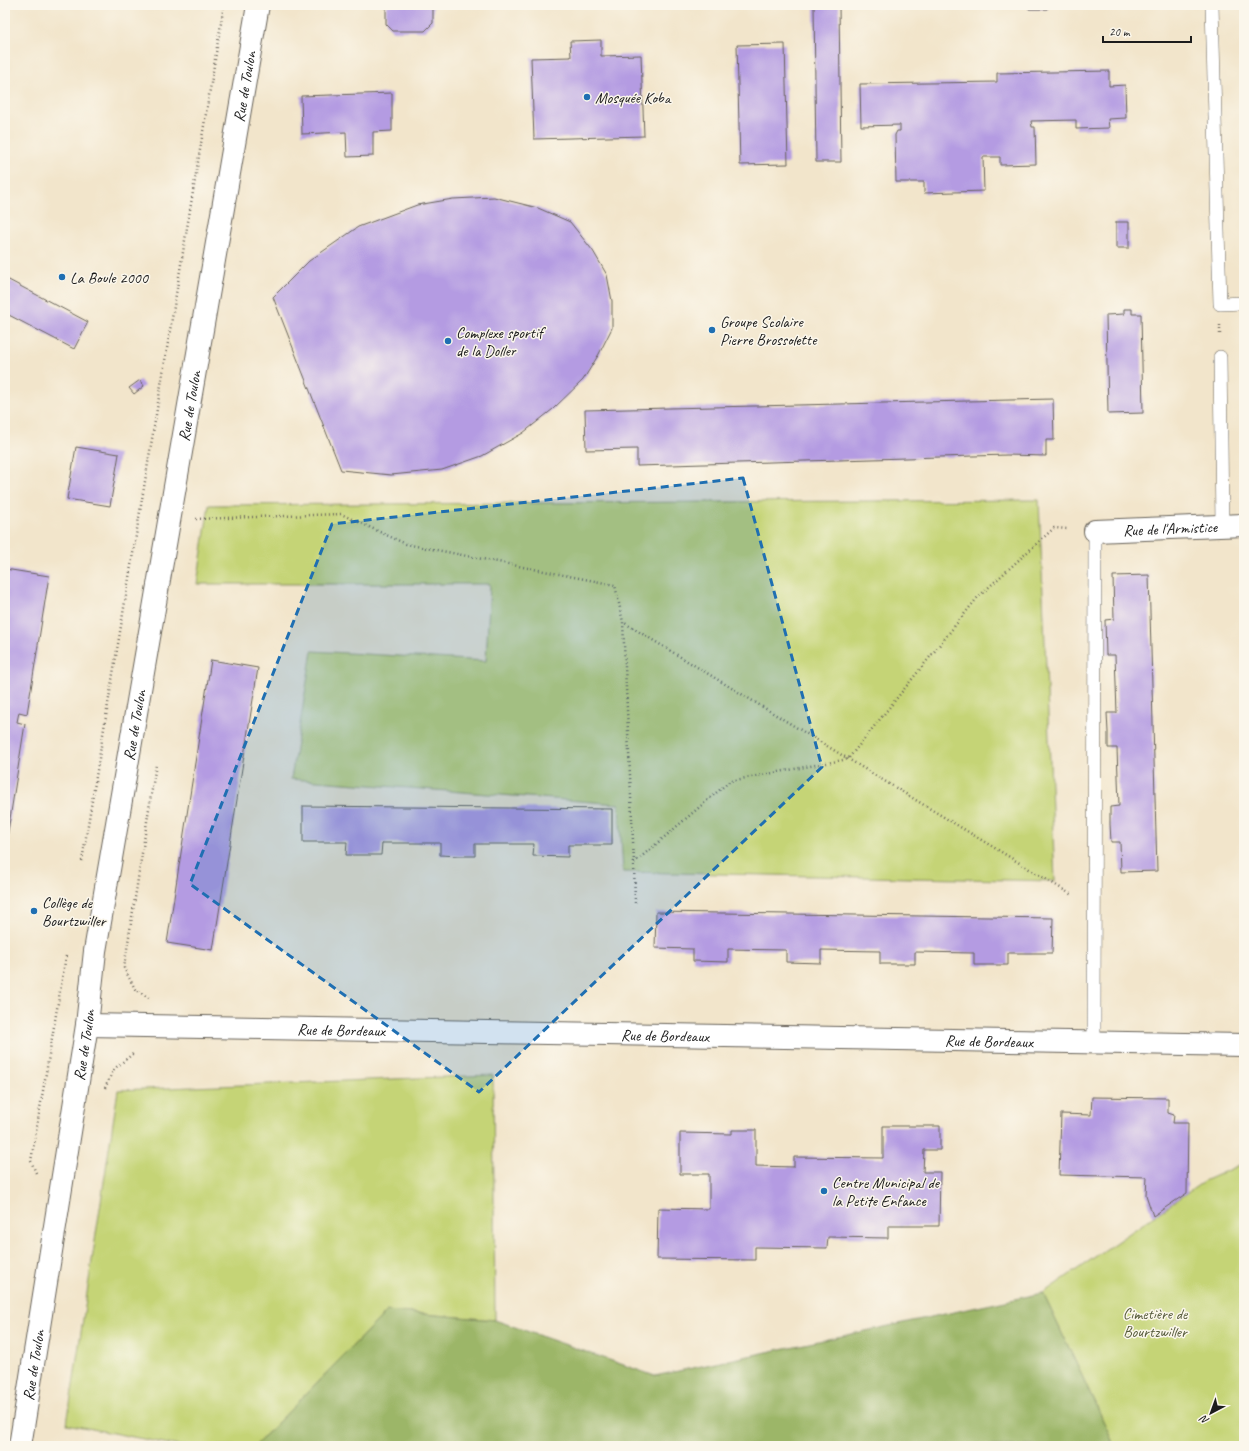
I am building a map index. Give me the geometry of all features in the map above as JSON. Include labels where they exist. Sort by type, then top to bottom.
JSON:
[{"type":"street","name":"Rue de Toulon","points":[[20,1446],[87,1024],[95,951],[258,5]]},
{"type":"street","name":"Rue de l'Armistice","points":[[1095,531],[1244,525]]},
{"type":"street","name":"Rue de Bordeaux","points":[[87,1024],[1094,1043],[1244,1044]]},
{"type":"lane","points":[[1212,5],[1220,304],[1244,303]]},
{"type":"lane","points":[[1220,357],[1222,526]]},
{"type":"lane","points":[[1094,1043],[1095,531]]},
{"type":"path","points":[[1220,304],[1220,357]]},
{"type":"path","points":[[194,527],[196,512]]},
{"type":"path","points":[[169,520],[340,514],[406,544],[615,585],[622,622],[635,902]]},
{"type":"path","points":[[634,863],[730,781],[848,759],[978,597],[1054,528],[1095,531]]},
{"type":"path","points":[[622,622],[1094,909]]},
{"type":"path","points":[[153,1001],[135,989],[124,968],[157,759]]},
{"type":"path","points":[[104,1092],[114,1068],[136,1052]]},
{"type":"highlighted area","points":[[743,478],[822,767],[479,1092],[190,884],[332,524]]},
{"type":"green space","points":[[1039,500],[1055,881],[623,872],[619,804],[291,779],[312,651],[486,661],[490,584],[197,584],[209,505]]},
{"type":"green space","points":[[493,1075],[495,1320],[387,1311],[255,1446],[179,1446],[67,1424],[118,1090]]},
{"type":"green space","name":"Cimetière de Bourtzwiller","points":[[1244,1163],[1244,1446],[1115,1446],[1043,1293],[1206,1180]]},
{"type":"green space","points":[[1043,1293],[1115,1446],[255,1446],[387,1311],[495,1320],[655,1376]]},
{"type":"building","points":[[386,5],[433,5],[433,23],[425,31],[393,31],[386,24]]},
{"type":"building","points":[[814,5],[839,5],[841,162],[816,162]]},
{"type":"building","points":[[1027,5],[1050,5],[1047,9],[1029,9]]},
{"type":"building","name":"Mosquée Koba","points":[[601,40],[601,56],[641,55],[644,136],[534,139],[531,58],[571,57],[570,41]]},
{"type":"building","points":[[785,44],[788,164],[740,165],[737,45]]},
{"type":"building","points":[[1109,71],[1109,86],[1125,85],[1126,118],[1108,119],[1109,128],[1076,129],[1076,120],[1031,121],[1032,127],[1035,127],[1036,164],[1000,165],[1000,157],[983,157],[984,191],[924,193],[924,182],[896,182],[895,135],[897,131],[900,131],[900,125],[861,126],[860,84],[997,82],[997,73]]},
{"type":"building","points":[[392,93],[392,131],[373,132],[373,156],[347,157],[346,132],[302,134],[301,96]]},
{"type":"building","name":"Complexe sportif de la Doller","points":[[494,197],[538,208],[570,222],[593,251],[607,275],[612,301],[612,328],[599,354],[583,380],[553,409],[523,433],[482,456],[442,470],[391,475],[341,470],[273,297],[309,261],[358,227],[417,205],[453,199]]},
{"type":"building","points":[[1116,222],[1129,222],[1129,248],[1116,248]]},
{"type":"building","points":[[5,278],[88,322],[74,349],[5,313]]},
{"type":"building","points":[[1124,309],[1132,309],[1132,314],[1141,314],[1143,413],[1108,414],[1106,315],[1124,314]]},
{"type":"building","points":[[140,380],[144,386],[134,394],[129,388]]},
{"type":"building","points":[[1053,399],[1054,440],[1046,440],[1046,456],[1007,455],[637,466],[637,449],[586,450],[585,410]]},
{"type":"building","points":[[76,447],[119,454],[110,506],[67,499]]},
{"type":"building","points":[[5,569],[49,576],[27,714],[19,712],[17,722],[25,724],[6,844]]},
{"type":"building","points":[[1149,575],[1157,871],[1121,872],[1120,842],[1111,842],[1110,807],[1119,806],[1117,748],[1108,748],[1107,713],[1117,713],[1115,655],[1106,655],[1105,620],[1114,619],[1113,576]]},
{"type":"building","points":[[211,660],[258,668],[213,950],[167,943]]},
{"type":"building","points":[[303,806],[612,809],[612,845],[568,845],[568,857],[533,856],[534,844],[475,844],[475,856],[459,856],[440,855],[440,843],[382,843],[381,855],[346,855],[347,842],[303,842]]},
{"type":"building","points":[[656,912],[1053,918],[1052,953],[1008,953],[1008,965],[974,965],[974,953],[915,952],[915,964],[880,964],[880,951],[821,950],[821,963],[786,962],[786,950],[728,949],[728,962],[693,961],[693,949],[655,948]]},
{"type":"building","points":[[1092,1097],[1168,1098],[1168,1113],[1174,1115],[1173,1123],[1188,1123],[1187,1193],[1153,1216],[1146,1195],[1147,1177],[1059,1175],[1061,1114],[1091,1115]]},
{"type":"building","name":"Centre Municipal de la Petite Enfance","points":[[883,1126],[940,1126],[940,1150],[924,1150],[923,1172],[940,1172],[939,1226],[888,1226],[888,1238],[828,1237],[827,1248],[755,1247],[755,1260],[657,1259],[658,1208],[709,1209],[709,1174],[680,1174],[680,1133],[732,1134],[732,1130],[756,1130],[756,1166],[794,1167],[794,1157],[883,1158]]},
{"type":"place","name":"Mosquée Koba","points":[[587,97]]},
{"type":"place","name":"La Boule 2000","points":[[62,277]]},
{"type":"place","name":"Groupe Scolaire Pierre Brossolette","points":[[712,330]]},
{"type":"place","name":"Complexe sportif de la Doller","points":[[448,341]]},
{"type":"place","name":"Collège de Bourtzwiller","points":[[34,911]]},
{"type":"place","name":"Centre Municipal de la Petite Enfance","points":[[824,1191]]}]
